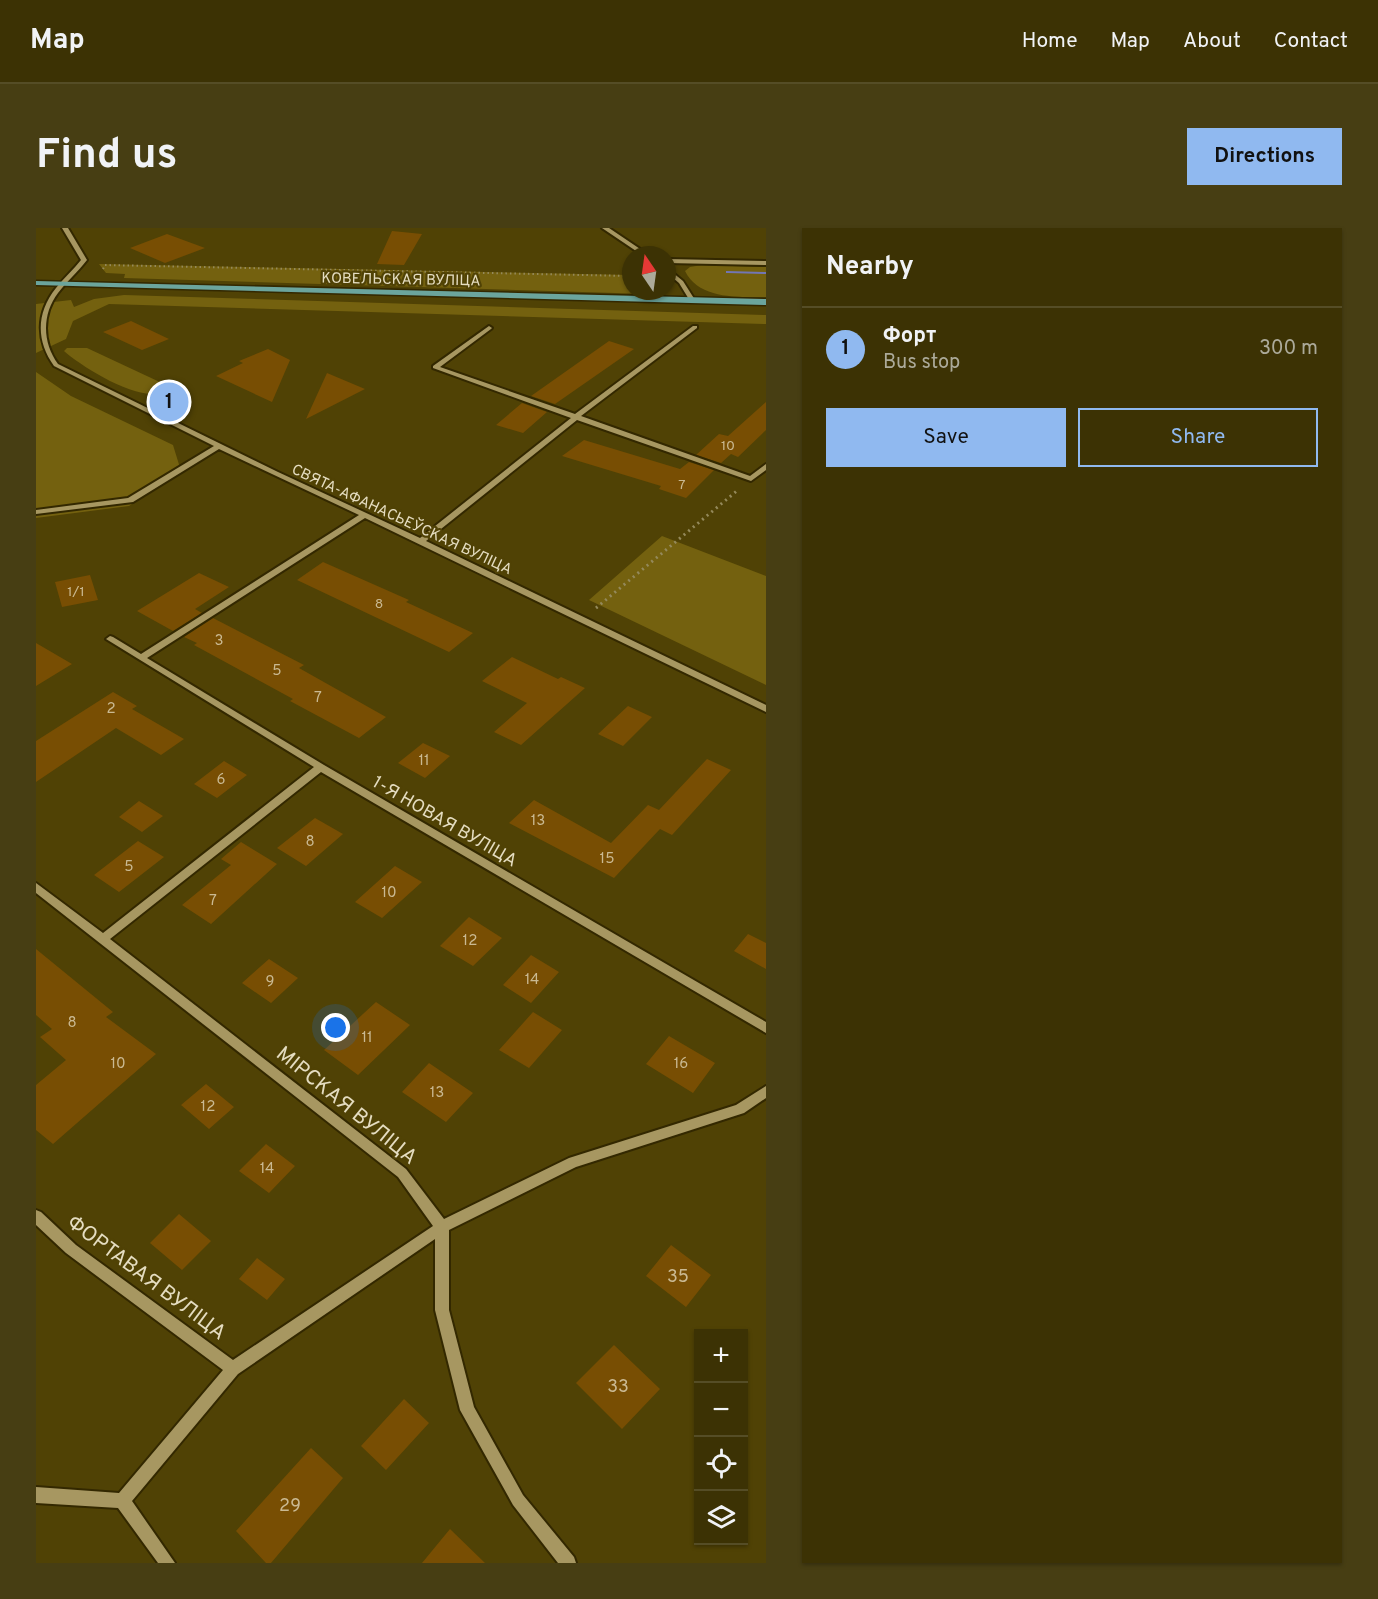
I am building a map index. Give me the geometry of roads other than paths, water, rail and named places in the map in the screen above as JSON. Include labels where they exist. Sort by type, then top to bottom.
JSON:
[{"type":"main road","name":"КОВЕЛЬСКАЯ ВУЛІЦА","points":[[36,283],[766,303]]},
{"type":"street","points":[[38,340],[52,296],[84,260],[65,228]]},
{"type":"street","points":[[604,228],[632,246]]},
{"type":"street","points":[[676,261],[766,263]]},
{"type":"street","points":[[676,278],[692,300]]},
{"type":"street","points":[[421,541],[576,417],[695,327]]},
{"type":"street","points":[[489,328],[435,367],[751,479],[766,466]]},
{"type":"street","name":"СВЯТА-АФАНАСЬЕЎСКАЯ ВУЛІЦА","points":[[38,340],[56,365],[219,446],[421,541],[766,709]]},
{"type":"street","points":[[36,512],[130,500],[219,446]]},
{"type":"street","points":[[141,658],[365,515]]},
{"type":"street","name":"1-Я НОВАЯ ВУЛІЦА","points":[[110,639],[321,767],[766,1028]]},
{"type":"street","points":[[103,939],[321,767]]},
{"type":"street","name":"МІРСКАЯ ВУЛІЦА","points":[[36,887],[402,1173],[442,1227]]},
{"type":"street","points":[[122,1502],[233,1369],[442,1227],[573,1162],[740,1108],[766,1091]]},
{"type":"street","name":"ФОРТАВАЯ ВУЛІЦА","points":[[36,1216],[71,1249],[233,1369]]},
{"type":"street","points":[[442,1227],[442,1310],[467,1410],[518,1500],[568,1563]]},
{"type":"street","points":[[36,1495],[122,1502],[167,1563]]},
{"type":"waterway","points":[[728,272],[766,273]]},
{"type":"place","name":"Форт","points":[[169,402]]}]
